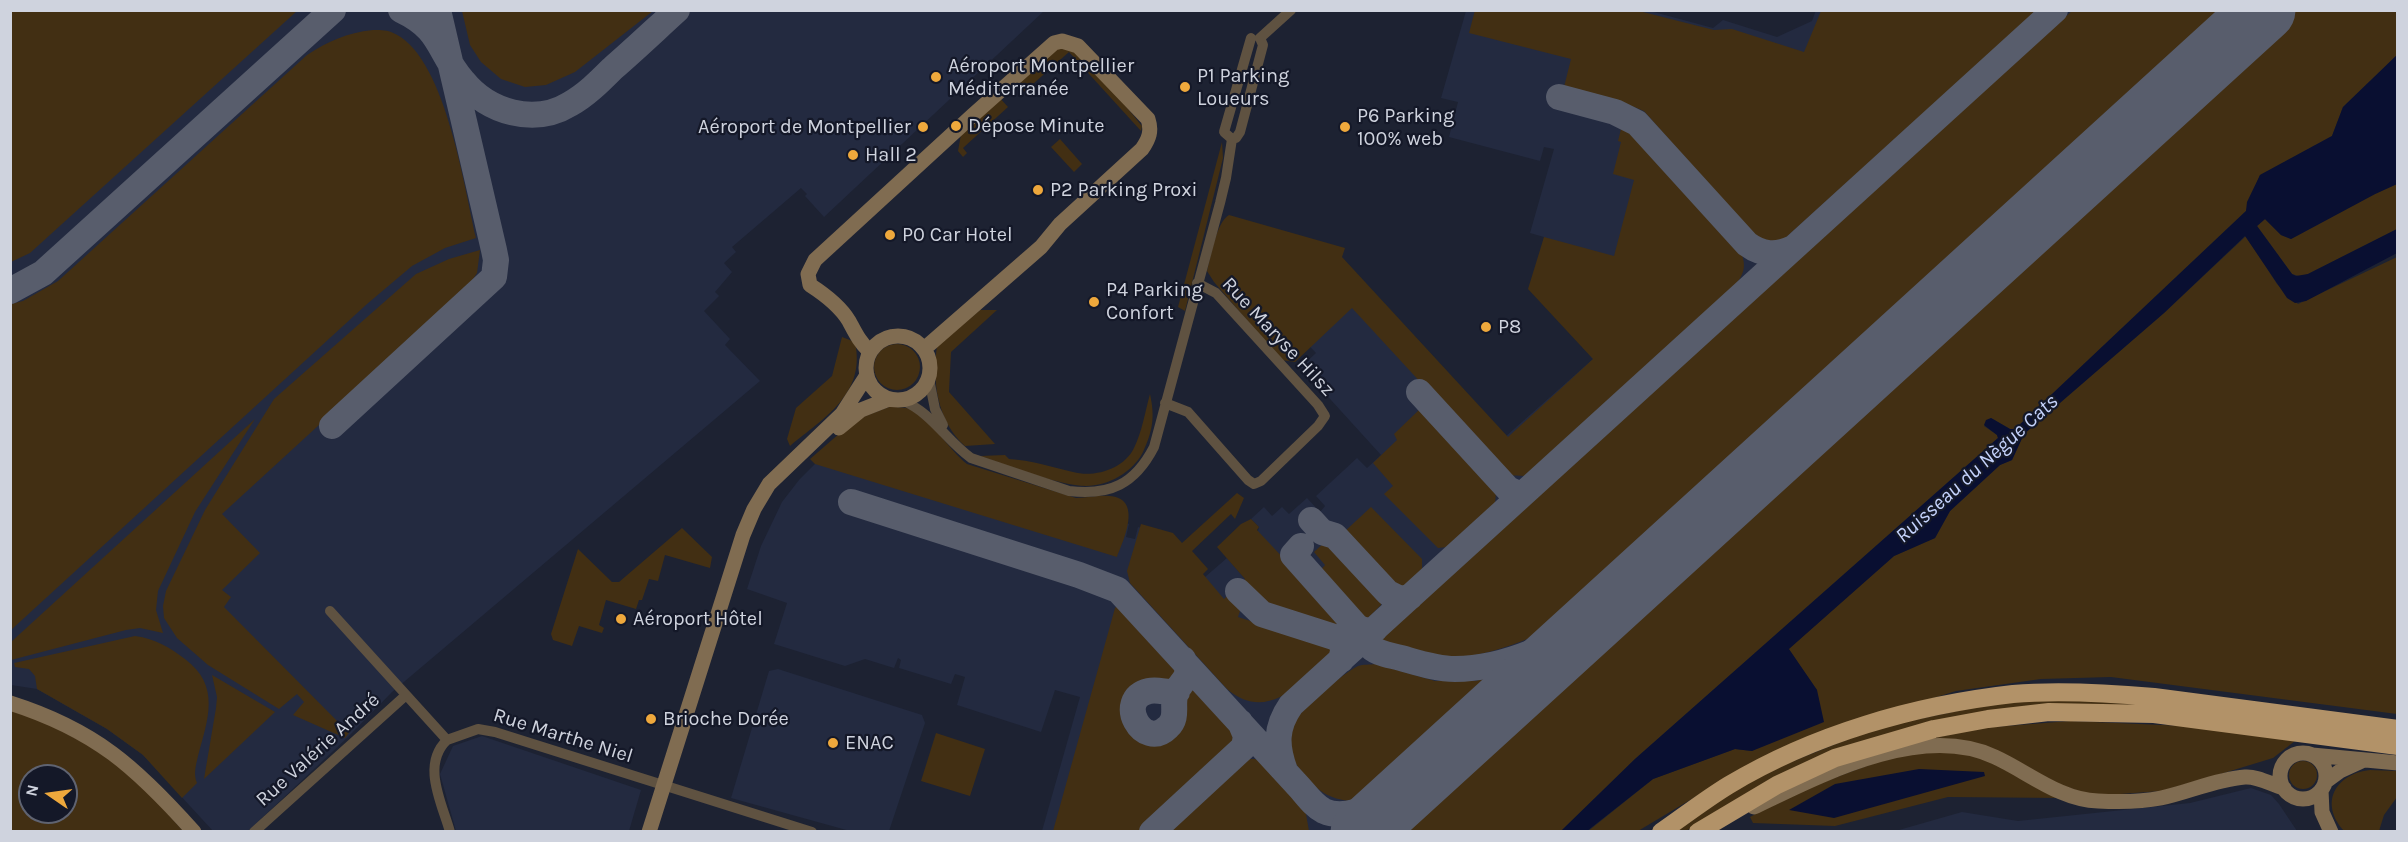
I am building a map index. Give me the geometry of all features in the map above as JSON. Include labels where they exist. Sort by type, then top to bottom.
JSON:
[{"type":"highway","points":[[1661,831],[1729,785],[1789,754],[1879,720],[2014,694],[2118,694],[2154,697],[2397,729]]},
{"type":"highway","points":[[1698,831],[1777,784],[1836,758],[1886,741],[1961,723],[2049,712],[2154,714],[2198,718],[2397,746]]},
{"type":"street","points":[[947,434],[935,409],[928,379],[930,368],[924,349],[907,337],[886,338],[877,344],[870,352],[866,363],[867,375],[875,390],[927,414],[960,450],[983,464],[1069,491],[1100,492],[1115,488],[1145,465],[1154,447],[1226,178],[1232,139],[1236,138],[1240,132],[1263,45],[1256,38],[1291,10]]},
{"type":"street","points":[[870,352],[856,338],[848,320],[825,295],[810,285],[808,274],[815,260],[1054,43],[1062,41],[1078,46],[1148,119],[1150,133],[1147,142],[1060,224],[1041,247],[924,349]]},
{"type":"street","name":"Rue Maryse Hilsz","points":[[1165,403],[1188,412],[1254,484],[1261,482],[1318,426],[1325,416],[1318,405],[1216,293],[1197,283]]},
{"type":"street","points":[[659,831],[668,787],[743,535],[754,508],[769,484],[842,414],[867,375]]},
{"type":"street","points":[[649,831],[668,787],[762,512],[777,488],[801,462],[841,426],[861,410],[918,393],[928,379]]},
{"type":"street","points":[[330,611],[447,740],[438,753],[433,771],[450,831]]},
{"type":"street","name":"Rue Valérie André","points":[[254,831],[405,696]]},
{"type":"street","points":[[10,704],[41,713],[101,744],[151,786],[194,831]]},
{"type":"street","name":"Rue Marthe Niel","points":[[447,740],[474,730],[485,730],[812,831]]},
{"type":"street","points":[[1723,816],[1740,814],[1802,784],[1847,767],[1889,753],[1931,746],[1978,750],[2082,800],[2140,800],[2165,797],[2246,777],[2284,789],[2293,796],[2305,799],[2311,797],[2340,771],[2364,760]]},
{"type":"street","points":[[2284,789],[2280,774],[2286,761],[2295,754],[2397,763]]},
{"type":"street","points":[[2312,755],[2322,763],[2325,769],[2322,812],[2331,831]]},
{"type":"shaded area","points":[[462,10],[653,11],[575,72],[546,85],[525,87],[501,79],[481,62],[470,45]]},
{"type":"shaded area","points":[[1475,10],[1639,11],[1714,30],[1732,29],[1804,52],[1821,11],[2037,11],[1782,241],[1763,242],[1754,236],[1644,111],[1624,103],[1564,87],[1571,59],[1469,33]]},
{"type":"shaded area","points":[[1816,10],[2397,11],[1530,831],[1042,831],[1080,697],[1055,690],[1041,732],[957,705],[965,677],[955,674],[951,684],[899,668],[901,660],[898,658],[894,668],[865,659],[845,666],[774,644],[787,603],[747,589],[761,546],[782,502],[799,480],[851,435],[1129,524],[1126,537],[1135,539],[1138,527],[1168,535],[1205,577],[1227,558],[1245,579],[1259,527],[1251,519],[1264,507],[1272,516],[1282,507],[1289,514],[1307,498],[1320,512],[1325,506],[1316,496],[1357,458],[1367,468],[1381,455],[1301,367],[1316,353],[1280,315],[1341,257],[1505,437],[1593,359],[1531,288],[1544,237],[1530,233],[1554,149],[1544,147],[1540,161],[1449,137],[1458,102],[1441,98],[1466,11],[1650,11],[1713,28],[1723,20],[1777,37],[1812,21]]},
{"type":"shaded area","points":[[2073,10],[2232,11],[1554,628],[1502,648],[1459,657],[1427,653],[1381,639],[1640,402]]},
{"type":"shaded area","points":[[10,11],[1044,11],[824,217],[805,196],[807,194],[801,188],[732,247],[736,252],[724,263],[732,272],[715,292],[719,296],[704,311],[730,339],[725,345],[760,381],[392,692],[348,737],[247,832],[213,831],[143,755],[107,729],[37,689],[11,685]]},
{"type":"shaded area","points":[[10,11],[297,11],[30,253],[11,262]]},
{"type":"shaded area","points":[[2296,11],[2397,11],[2397,55],[2343,107],[2332,136],[2260,175],[2246,211],[2015,429],[2010,429],[1991,418],[1984,426],[1998,438],[1635,759],[1561,831],[1394,832]]},
{"type":"shaded area","points":[[373,30],[391,32],[410,45],[425,65],[449,123],[476,238],[445,248],[412,266],[367,304],[11,630],[11,304],[23,301],[58,281],[307,55],[338,38]]},
{"type":"shaded area","points":[[1060,45],[1082,58],[1104,80],[1142,126],[1141,131],[1069,52],[1024,92],[1015,81]]},
{"type":"shaded area","points":[[998,96],[1008,107],[963,148],[967,153],[963,157],[958,151],[962,129]]},
{"type":"shaded area","points":[[1622,125],[1739,246],[1744,263],[1743,272],[1733,288],[1525,476],[1506,475],[1352,308],[1295,362],[1281,360],[1207,271],[1217,232],[1229,215],[1345,248],[1342,257],[1508,437],[1593,359],[1528,289],[1544,237],[1614,256],[1634,180],[1613,174],[1621,142],[1618,141]]},
{"type":"shaded area","points":[[1060,139],[1082,164],[1074,172],[1051,147]]},
{"type":"shaded area","points":[[1222,142],[1223,158],[1185,311],[1178,307]]},
{"type":"shaded area","points":[[2397,184],[2397,229],[2302,277],[2292,274],[2257,226],[2265,219],[2281,235],[2291,239]]},
{"type":"shaded area","points":[[2246,236],[2277,284],[2298,304],[2397,257],[2397,714],[2111,677],[2041,679],[1956,691],[1802,739],[1737,772],[1638,831],[1587,832],[1653,779],[1735,749],[1752,751],[1817,690],[1788,649],[1894,556],[1935,538],[1950,511],[2000,465],[2012,460],[2024,434],[2164,313]]},
{"type":"shaded area","points":[[480,250],[477,273],[465,291],[222,514],[260,553],[222,590],[231,597],[224,607],[349,733],[345,738],[293,715],[304,702],[297,694],[279,709],[208,665],[177,638],[164,618],[163,606],[166,591],[205,510],[274,399],[416,274],[449,259]]},
{"type":"shaded area","points":[[980,310],[997,310],[951,352],[949,392],[995,444],[965,446],[948,425],[939,400],[935,373],[937,346]]},
{"type":"shaded area","points":[[842,337],[855,342],[857,360],[848,390],[829,414],[790,446],[787,439],[796,408],[832,376]]},
{"type":"shaded area","points":[[897,344],[906,345],[914,350],[919,358],[919,376],[914,384],[906,389],[897,390],[888,389],[880,384],[875,376],[874,367],[875,358],[880,350],[888,345]]},
{"type":"shaded area","points":[[1150,394],[1152,423],[1143,452],[1126,472],[1103,484],[1086,486],[1062,483],[980,456],[1005,455],[1009,459],[1033,462],[1081,474],[1108,470],[1123,461],[1134,448]]},
{"type":"shaded area","points":[[889,407],[908,408],[920,415],[967,464],[1076,498],[1109,496],[1119,498],[1126,504],[1128,521],[1117,557],[815,464],[810,459],[855,420]]},
{"type":"shaded area","points":[[1420,409],[1494,487],[1496,493],[1495,503],[1447,547],[1438,548],[1384,494],[1393,486],[1373,463],[1397,440],[1394,434]]},
{"type":"shaded area","points":[[255,419],[195,512],[158,591],[156,610],[163,633],[140,628],[126,630],[11,660],[11,642]]},
{"type":"shaded area","points":[[1237,493],[1244,498],[1235,519],[1231,514],[1192,551],[1208,569],[1203,574],[1224,599],[1232,592],[1243,602],[1238,617],[1337,649],[1300,684],[1273,700],[1258,702],[1243,699],[1227,689],[1130,583],[1127,571],[1141,524],[1173,533],[1182,543]]},
{"type":"shaded area","points":[[1371,507],[1422,559],[1422,569],[1405,586],[1394,586],[1343,533]]},
{"type":"shaded area","points":[[1251,519],[1259,527],[1257,530],[1347,626],[1342,627],[1253,599],[1240,585],[1245,579],[1217,547],[1241,524]]},
{"type":"shaded area","points":[[682,528],[712,557],[710,568],[665,555],[658,581],[649,579],[642,600],[639,600],[636,609],[606,600],[599,625],[604,628],[602,633],[579,626],[572,646],[553,640],[551,634],[578,549],[612,582],[619,582]]},
{"type":"shaded area","points":[[1326,541],[1381,601],[1381,605],[1364,622],[1318,573],[1325,565],[1314,552]]},
{"type":"shaded area","points":[[1119,604],[1181,672],[1166,685],[1150,685],[1138,690],[1130,698],[1126,709],[1126,720],[1131,729],[1140,736],[1154,739],[1171,735],[1181,720],[1181,700],[1194,688],[1232,729],[1233,739],[1229,752],[1141,831],[1053,831],[1115,608]]},
{"type":"shaded area","points":[[135,636],[162,644],[185,659],[204,680],[208,692],[208,716],[195,770],[197,783],[182,798],[143,755],[107,729],[37,689],[35,676],[29,669],[15,667],[14,663]]},
{"type":"shaded area","points":[[1376,664],[1435,681],[1475,681],[1502,675],[1364,801],[1332,797],[1319,790],[1293,760],[1289,744],[1290,733],[1300,714],[1334,683],[1358,666]]},
{"type":"shaded area","name":"ENAC","points":[[778,669],[922,715],[925,723],[889,831],[850,831],[731,798],[769,671]]},
{"type":"shaded area","points":[[212,675],[275,712],[204,779],[217,697]]},
{"type":"shaded area","points":[[2062,698],[2202,708],[1987,713],[1717,812],[1686,831],[1666,832],[1751,778],[1876,728],[1986,705]]},
{"type":"shaded area","points":[[10,708],[25,712],[110,756],[155,799],[183,831],[11,831]]},
{"type":"shaded area","points":[[2070,721],[2185,726],[2295,741],[2273,758],[2161,791],[2094,796],[1924,740],[1981,728]]},
{"type":"shaded area","points":[[936,733],[985,749],[970,796],[921,781]]},
{"type":"shaded area","points":[[482,736],[641,790],[629,831],[456,831],[440,774],[453,746]]},
{"type":"shaded area","points":[[1909,752],[1957,752],[1983,757],[2062,798],[1948,797],[1835,826],[1753,823],[1750,817],[1828,780]]},
{"type":"shaded area","points":[[1255,759],[1263,763],[1306,814],[1309,831],[1163,831],[1241,761]]},
{"type":"shaded area","points":[[2303,761],[2313,765],[2317,775],[2313,785],[2303,789],[2293,785],[2289,775],[2293,765]]},
{"type":"shaded area","points":[[2370,770],[2397,771],[2397,797],[2384,815],[2379,831],[2344,831],[2333,810],[2334,792],[2348,777]]},
{"type":"shaded area","points":[[2251,788],[2271,795],[2297,831],[1892,832],[1962,812],[2018,821],[2190,803]]},
{"type":"water","name":"Ruisseau du Nègue Cats","points":[[2397,55],[2397,184],[2291,239],[2281,235],[2265,219],[2257,226],[2292,274],[2296,276],[2308,274],[2397,229],[2397,253],[2306,301],[2295,303],[2287,298],[2245,236],[2164,313],[2024,434],[2012,460],[2000,465],[1950,511],[1935,538],[1894,556],[1789,649],[1817,690],[1824,722],[1752,751],[1735,749],[1653,779],[1587,831],[1561,831],[1635,759],[1998,438],[1984,425],[1986,420],[1991,418],[2010,429],[2015,429],[2246,211],[2247,202],[2260,175],[2332,136],[2343,107]]},
{"type":"water","points":[[1919,769],[1984,772],[1985,776],[1834,818],[1789,810],[1835,784]]},
{"type":"taxiway","points":[[10,291],[43,273],[333,10]]},
{"type":"taxiway","points":[[401,10],[425,25],[455,70],[473,92],[498,108],[527,115],[556,111],[581,97],[677,10]]},
{"type":"taxiway","points":[[332,426],[494,277],[496,260],[494,250],[438,10]]},
{"type":"taxiway","points":[[1285,771],[1279,737],[1282,722],[1291,705],[2055,10]]},
{"type":"taxiway","points":[[1559,97],[1615,112],[1637,123],[1753,248],[1769,253],[1793,248]]},
{"type":"taxiway","points":[[1419,392],[1508,489],[1519,494],[1525,492]]},
{"type":"taxiway","points":[[851,502],[1079,575],[1118,590],[1311,801],[1324,811],[1346,814],[1372,807],[1416,782]]},
{"type":"taxiway","points":[[1311,520],[1322,532],[1335,536],[1388,593],[1400,599],[1410,597]]},
{"type":"taxiway","points":[[1301,546],[1293,555],[1357,627],[1365,631],[1375,629]]},
{"type":"taxiway","points":[[1238,591],[1262,614],[1337,638],[1344,647],[1341,660]]},
{"type":"taxiway","points":[[1371,633],[1368,644],[1383,654],[1442,668],[1474,668],[1531,652],[1567,635],[1600,615]]},
{"type":"taxiway","points":[[1177,692],[1173,692],[1170,692],[1149,691],[1139,696],[1134,704],[1133,712],[1142,729],[1150,733],[1159,733],[1171,723],[1174,715],[1174,701],[1175,697],[1176,692],[1184,680],[1187,673],[1183,659]]},
{"type":"taxiway","points":[[1152,832],[1244,747],[1246,736],[1240,722]]},
{"type":"runway","points":[[1362,832],[2264,10]]},
{"type":"place","name":"Aéroport Montpellier Méditerranée","points":[[936,77]]},
{"type":"place","name":"P1 Parking Loueurs","points":[[1185,87]]},
{"type":"place","name":"Dépose Minute","points":[[956,126]]},
{"type":"place","name":"Aéroport de Montpellier","points":[[923,127]]},
{"type":"place","name":"P6 Parking 100% web","points":[[1345,127]]},
{"type":"place","name":"Hall 2","points":[[853,155]]},
{"type":"place","name":"P2 Parking Proxi","points":[[1038,190]]},
{"type":"place","name":"P0 Car Hotel","points":[[890,235]]},
{"type":"place","name":"P4 Parking Confort","points":[[1094,302]]},
{"type":"place","name":"P8","points":[[1486,327]]},
{"type":"place","name":"Aéroport Hôtel","points":[[621,619]]},
{"type":"place","name":"Brioche Dorée","points":[[651,719]]},
{"type":"place","name":"ENAC","points":[[833,743]]}]
